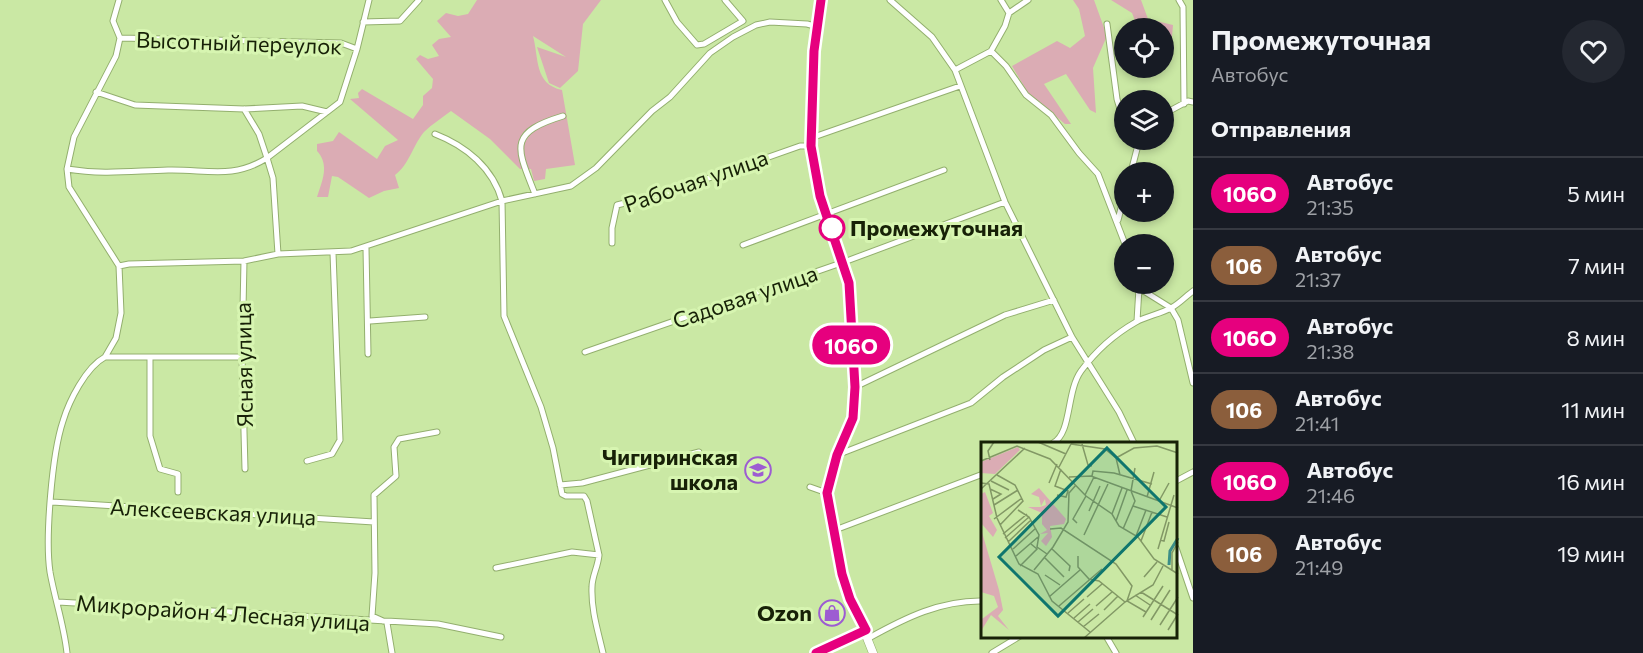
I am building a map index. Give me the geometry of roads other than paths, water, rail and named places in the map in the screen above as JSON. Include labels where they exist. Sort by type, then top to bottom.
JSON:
[{"type":"street","points":[[66,653],[58,602],[50,572],[48,547],[62,422],[90,369],[105,357],[116,338],[122,312],[119,267],[69,187],[67,169],[74,137],[116,56],[120,38],[113,21],[119,0]]},
{"type":"street","points":[[67,169],[97,174],[170,170],[223,173],[250,169],[340,102],[357,49],[369,0]]},
{"type":"street","points":[[363,22],[400,21],[419,0]]},
{"type":"street","points":[[665,0],[677,22],[697,45],[704,44],[743,21],[725,0]]},
{"type":"street","points":[[821,0],[814,51],[811,142],[820,196],[844,262],[849,283],[855,387],[853,418],[837,455],[827,493],[836,530],[842,574],[873,653]]},
{"type":"street","points":[[890,0],[932,37],[955,70],[1005,202],[1072,337],[1119,412],[1134,442]]},
{"type":"street","points":[[1001,0],[1009,13]]},
{"type":"street","points":[[955,70],[991,51],[1005,26],[1009,13],[1028,0]]},
{"type":"street","points":[[1174,109],[1189,102],[1183,8],[1179,0]]},
{"type":"street","points":[[119,267],[129,264],[244,261],[278,254],[333,253],[366,248],[409,231],[502,201],[571,186],[670,97],[710,53],[733,37],[756,25],[770,22],[807,24],[818,27]]},
{"type":"street","points":[[1107,24],[1116,90]]},
{"type":"street","name":"Высотный переулок","points":[[120,38],[341,43],[357,49]]},
{"type":"street","points":[[991,51],[1006,66],[1026,95],[1051,115],[1098,174],[1114,211]]},
{"type":"street","name":"Рабочая улица","points":[[612,243],[612,228],[617,204],[669,192],[960,86]]},
{"type":"street","points":[[96,92],[135,105],[244,109],[302,106],[327,112]]},
{"type":"street","points":[[244,109],[259,134],[273,178],[278,254]]},
{"type":"street","points":[[535,194],[519,154],[521,141],[530,131],[545,121],[563,116]]},
{"type":"street","points":[[435,134],[455,141],[476,158],[490,174],[502,201],[504,316],[541,407],[553,448],[560,484],[566,496],[580,495],[587,501],[599,555],[593,574],[593,612],[603,653]]},
{"type":"street","points":[[743,245],[944,170]]},
{"type":"street","name":"Садовая улица","points":[[585,351],[844,262],[1005,202]]},
{"type":"street","points":[[366,248],[370,321],[368,354]]},
{"type":"street","points":[[307,461],[332,454],[340,441],[333,253]]},
{"type":"street","name":"Ясная улица","points":[[244,261],[242,357],[245,470]]},
{"type":"street","points":[[1055,442],[1065,428],[1070,393],[1088,362],[1113,337],[1137,321],[1171,308],[1193,291]]},
{"type":"street","points":[[1137,321],[1138,294]]},
{"type":"street","points":[[1150,294],[1171,308],[1184,338],[1193,383]]},
{"type":"street","points":[[855,387],[1005,315],[1054,300]]},
{"type":"street","points":[[370,321],[425,317]]},
{"type":"street","points":[[837,455],[971,403],[1003,377],[1044,350],[1072,337]]},
{"type":"street","points":[[105,357],[242,357]]},
{"type":"street","points":[[150,358],[150,436],[160,469],[178,474],[178,492]]},
{"type":"street","points":[[392,653],[387,623],[372,616],[375,573],[376,506],[374,495],[396,476],[394,447],[399,439],[437,432]]},
{"type":"street","points":[[560,484],[582,483],[699,452]]},
{"type":"street","points":[[1178,480],[1193,472]]},
{"type":"street","points":[[836,530],[981,475]]},
{"type":"street","points":[[810,487],[827,493]]},
{"type":"street","name":"Алексеевская улица","points":[[52,502],[374,522]]},
{"type":"street","points":[[496,568],[572,552],[599,555]]},
{"type":"street","points":[[1178,554],[1193,598]]},
{"type":"street","points":[[1186,577],[1193,574]]},
{"type":"street","points":[[869,638],[911,615],[964,601],[981,601]]},
{"type":"street","name":"Микрорайон 4 Лесная улица","points":[[58,602],[119,604],[162,610],[438,624],[501,637]]},
{"type":"street","points":[[992,653],[1017,638]]},
{"type":"street","points":[[1107,638],[1116,653]]},
{"type":"place","name":"Промежуточная","points":[[832,228]]},
{"type":"place","name":"Чигиринская школа","points":[[758,470]]},
{"type":"place","name":"Ozon","points":[[832,613]]}]
